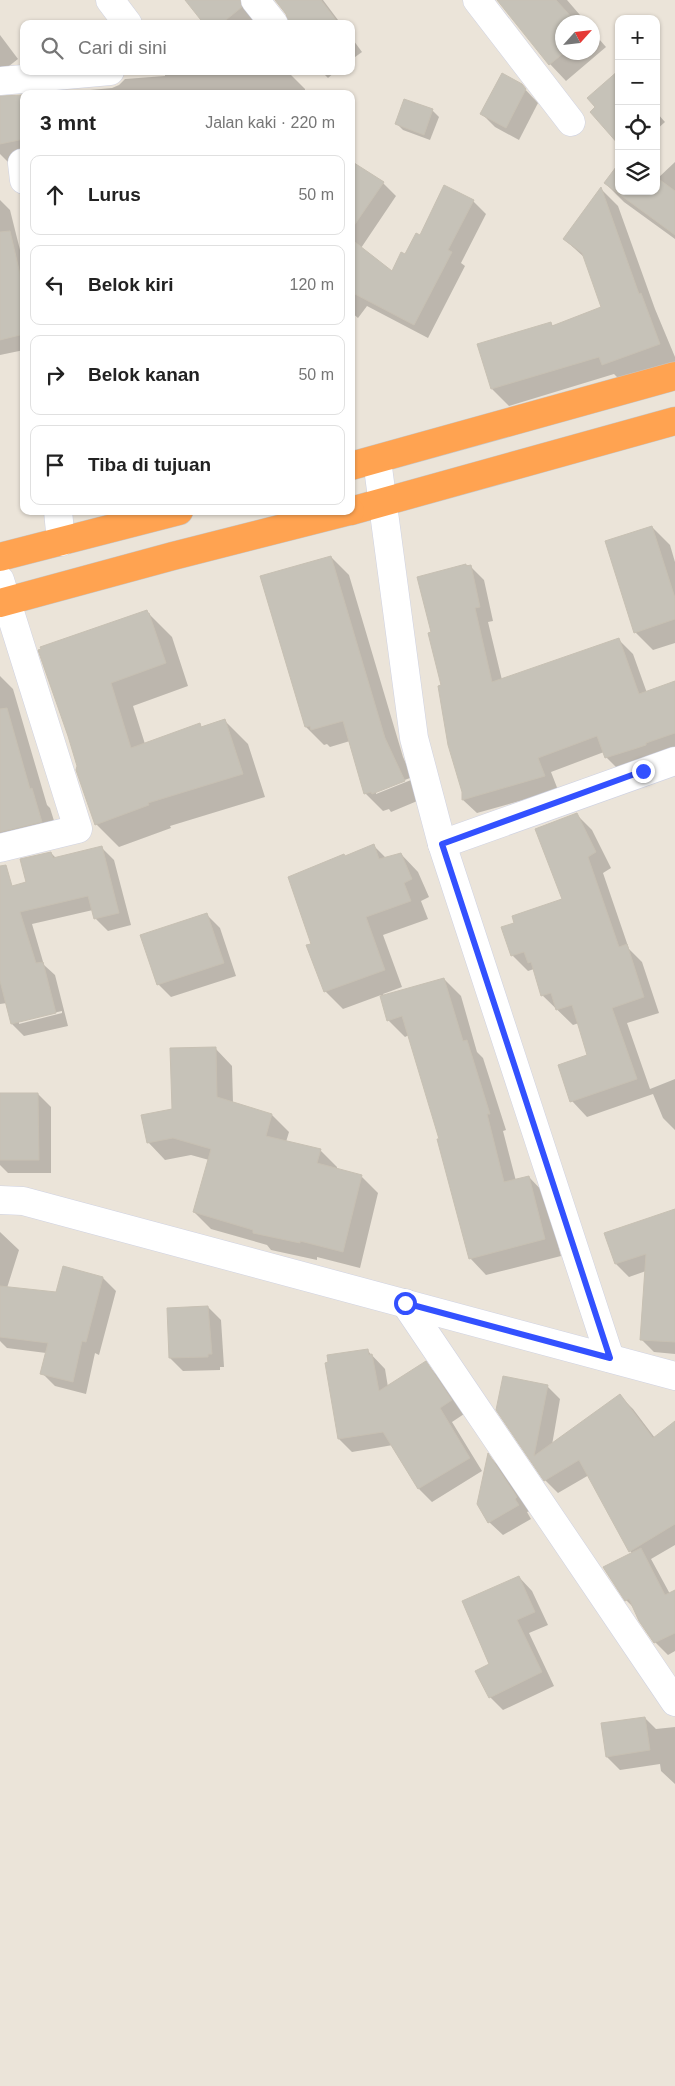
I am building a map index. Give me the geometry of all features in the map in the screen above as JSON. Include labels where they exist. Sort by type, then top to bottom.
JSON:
[{"type":"highway","points":[[355,465],[675,376]]},
{"type":"highway","points":[[355,510],[663,424],[639,386]]},
{"type":"highway","points":[[0,557],[159,515]]},
{"type":"highway","points":[[170,515],[173,556]]},
{"type":"highway","points":[[2,595],[173,556],[334,515]]},
{"type":"street","points":[[110,0],[125,20]]},
{"type":"street","points":[[256,0],[271,20]]},
{"type":"street","points":[[477,0],[571,122]]},
{"type":"street","points":[[0,81],[66,75]]},
{"type":"street","points":[[377,460],[414,738],[442,844],[610,1358]]},
{"type":"street","points":[[58,515],[61,542]]},
{"type":"street","points":[[0,848],[78,829],[2,595]]},
{"type":"street","points":[[442,844],[675,761]]},
{"type":"street","points":[[0,1200],[23,1201],[675,1376]]},
{"type":"street","points":[[405,1303],[675,1702]]},
{"type":"building","points":[[185,0],[240,0],[242,7],[226,20],[201,20]]},
{"type":"building","points":[[275,0],[321,0],[336,20],[288,20],[286,14]]},
{"type":"building","points":[[497,0],[556,0],[570,15],[555,15],[555,60],[549,65]]},
{"type":"building","points":[[502,73],[522,84],[526,89],[506,128],[480,114]]},
{"type":"building","points":[[615,74],[615,140],[590,112],[595,107],[587,98]]},
{"type":"building","points":[[20,95],[20,140],[0,144],[0,96]]},
{"type":"building","points":[[404,99],[433,109],[424,135],[395,124]]},
{"type":"building","points":[[355,164],[384,182],[355,224]]},
{"type":"building","points":[[615,168],[615,191],[604,183]]},
{"type":"building","points":[[660,180],[675,191],[675,235],[620,195],[660,195]]},
{"type":"building","points":[[444,185],[474,200],[448,250],[452,252],[414,325],[355,294],[355,242],[392,271],[401,252],[405,254],[416,233],[420,235]]},
{"type":"building","points":[[601,187],[639,294],[641,293],[660,344],[602,365],[599,357],[491,389],[477,344],[551,322],[552,326],[601,307],[582,253],[563,239]]},
{"type":"building","points":[[10,231],[20,274],[20,335],[0,340],[0,232]]},
{"type":"building","points":[[652,526],[675,598],[675,619],[634,633],[605,541]]},
{"type":"building","points":[[331,556],[385,738],[405,781],[372,794],[371,792],[364,794],[343,721],[311,730],[310,726],[305,727],[260,576]]},
{"type":"building","points":[[466,564],[466,566],[471,565],[480,607],[475,608],[492,682],[619,638],[639,694],[675,681],[675,733],[646,743],[646,745],[605,758],[597,736],[538,758],[545,776],[462,800],[462,792],[448,745],[438,686],[441,685],[428,633],[431,632],[417,577]]},
{"type":"building","points":[[147,610],[166,663],[111,683],[131,748],[200,723],[201,727],[225,719],[243,774],[148,803],[149,805],[95,825],[76,770],[77,766],[68,736],[38,650],[41,649],[40,647]]},
{"type":"building","points":[[7,708],[30,789],[32,788],[42,822],[0,832],[0,709]]},
{"type":"building","points":[[577,813],[596,852],[588,857],[619,947],[627,944],[644,997],[612,1008],[637,1079],[570,1102],[558,1065],[587,1055],[572,1005],[556,1010],[551,993],[541,996],[531,962],[528,963],[524,952],[511,956],[501,927],[514,923],[512,916],[562,899],[535,829]]},
{"type":"building","points":[[374,844],[379,859],[401,853],[412,879],[404,883],[411,901],[366,917],[385,970],[324,992],[306,945],[311,944],[288,877]]},
{"type":"building","points":[[102,846],[119,913],[94,919],[88,896],[20,912],[36,963],[43,962],[56,1013],[11,1024],[0,981],[0,866],[6,865],[12,886],[26,882],[20,859],[51,852],[53,858]]},
{"type":"building","points":[[207,913],[224,963],[157,985],[140,935]]},
{"type":"building","points":[[444,978],[463,1041],[467,1040],[490,1114],[487,1114],[504,1182],[529,1176],[545,1239],[469,1259],[437,1139],[439,1139],[402,1016],[387,1021],[380,996]]},
{"type":"building","points":[[216,1047],[217,1097],[272,1114],[266,1136],[321,1149],[317,1163],[362,1175],[343,1252],[300,1241],[300,1243],[253,1233],[253,1230],[193,1212],[211,1149],[173,1138],[147,1143],[141,1115],[172,1109],[170,1048]]},
{"type":"building","points":[[0,1093],[38,1093],[39,1160],[0,1160]]},
{"type":"building","points":[[675,1209],[675,1342],[640,1340],[646,1254],[615,1264],[604,1233]]},
{"type":"building","points":[[63,1266],[103,1277],[86,1342],[82,1341],[73,1382],[40,1374],[48,1343],[0,1337],[0,1286],[56,1292]]},
{"type":"building","points":[[208,1306],[212,1354],[208,1354],[208,1357],[169,1358],[167,1308]]},
{"type":"building","points":[[368,1349],[369,1355],[372,1354],[379,1391],[426,1361],[452,1400],[440,1408],[470,1458],[418,1489],[383,1432],[338,1439],[325,1363],[328,1362],[327,1355]]},
{"type":"building","points":[[503,1376],[548,1385],[534,1456],[620,1394],[653,1438],[675,1421],[675,1524],[629,1552],[579,1460],[544,1481],[496,1410]]},
{"type":"building","points":[[488,1453],[517,1497],[515,1499],[519,1505],[488,1523],[477,1504]]},
{"type":"building","points":[[641,1548],[665,1595],[675,1590],[675,1633],[654,1643],[639,1621],[629,1599],[625,1601],[603,1567]]},
{"type":"building","points":[[519,1576],[535,1612],[517,1620],[542,1672],[489,1698],[475,1671],[489,1664],[462,1601]]},
{"type":"building","points":[[645,1717],[650,1750],[606,1757],[601,1723]]},
{"type":"route","points":[[405,1303],[610,1358],[442,844],[643,771]]}]
